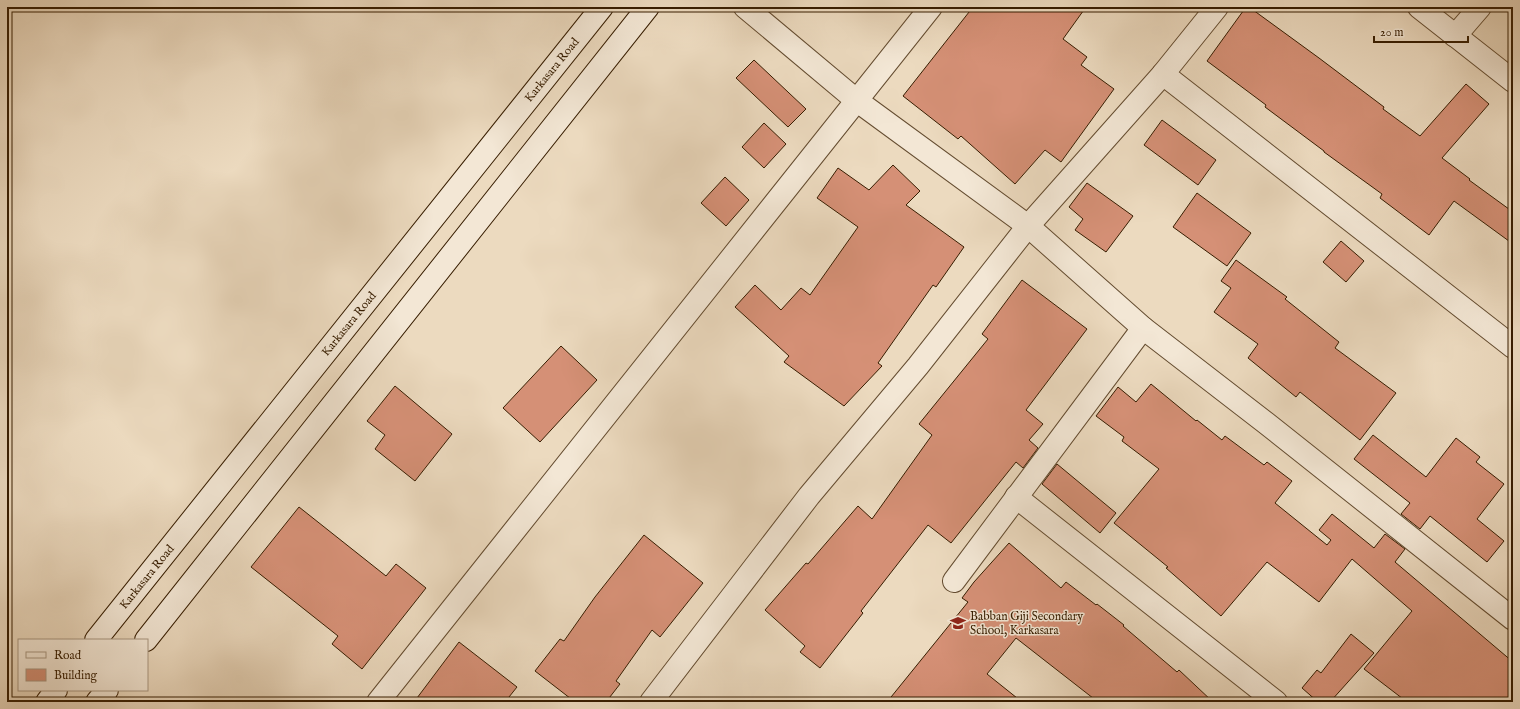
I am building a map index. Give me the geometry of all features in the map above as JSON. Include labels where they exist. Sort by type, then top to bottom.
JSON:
[{"type":"street","name":"Karkasara Road","points":[[97,639],[602,7]]},
{"type":"street","points":[[147,639],[648,7]]},
{"type":"street","points":[[745,7],[856,100],[1028,226],[1143,328],[1266,423],[1513,619]]},
{"type":"street","points":[[378,702],[931,7]]},
{"type":"street","points":[[651,702],[809,496],[918,366],[1028,226],[1163,74],[1217,7]]},
{"type":"street","points":[[1418,7],[1513,81]]},
{"type":"street","points":[[1455,36],[1480,7]]},
{"type":"street","points":[[1163,74],[1513,347]]},
{"type":"street","points":[[954,581],[1143,328]]},
{"type":"street","points":[[1016,497],[1276,702]]},
{"type":"street","points":[[47,702],[55,691]]},
{"type":"street","points":[[97,702],[105,691]]},
{"type":"building","points":[[973,7],[1086,7],[1063,39],[1087,57],[1081,65],[1114,89],[1061,162],[1045,150],[1015,184],[961,136],[958,139],[903,96]]},
{"type":"building","points":[[1246,7],[1249,7],[1319,58],[1384,107],[1383,109],[1420,136],[1466,84],[1489,104],[1442,158],[1513,212],[1513,244],[1454,201],[1429,235],[1380,198],[1382,194],[1324,152],[1265,107],[1266,105],[1207,61]]},
{"type":"building","points":[[754,60],[806,109],[788,127],[736,78]]},
{"type":"building","points":[[1162,120],[1216,160],[1198,185],[1144,145]]},
{"type":"building","points":[[764,123],[786,144],[764,168],[742,147]]},
{"type":"building","points":[[893,165],[920,191],[906,205],[964,247],[936,287],[933,285],[878,363],[882,366],[844,406],[784,362],[789,356],[735,307],[755,285],[781,310],[801,288],[810,295],[858,227],[817,198],[838,168],[869,190]]},
{"type":"building","points":[[725,177],[749,200],[726,226],[701,203]]},
{"type":"building","points":[[1087,183],[1133,216],[1106,252],[1075,230],[1083,219],[1069,207]]},
{"type":"building","points":[[1197,193],[1251,233],[1227,266],[1173,227]]},
{"type":"building","points":[[1341,241],[1364,261],[1346,282],[1323,262]]},
{"type":"building","points":[[1236,260],[1287,297],[1285,299],[1339,342],[1335,348],[1396,393],[1360,440],[1300,392],[1296,397],[1248,358],[1258,344],[1214,312],[1231,288],[1221,281]]},
{"type":"building","points":[[1022,280],[1087,329],[1026,410],[1043,424],[1029,440],[1038,448],[1023,468],[1016,462],[951,543],[928,525],[861,611],[863,613],[820,668],[800,652],[805,646],[765,610],[806,563],[808,564],[858,506],[872,519],[932,435],[919,424],[988,339],[982,334]]},
{"type":"building","points":[[561,346],[597,380],[540,442],[503,408]]},
{"type":"building","points":[[1151,384],[1222,440],[1225,436],[1264,465],[1267,462],[1292,481],[1275,503],[1327,545],[1331,540],[1319,530],[1332,514],[1374,548],[1385,534],[1405,549],[1395,562],[1513,662],[1513,702],[1407,702],[1364,669],[1412,611],[1352,559],[1319,602],[1267,562],[1221,616],[1166,568],[1168,567],[1114,523],[1159,469],[1122,441],[1124,437],[1096,416],[1118,387],[1136,402]]},
{"type":"building","points":[[395,386],[452,434],[415,481],[375,449],[385,435],[367,421]]},
{"type":"building","points":[[1373,435],[1426,477],[1456,438],[1480,457],[1476,462],[1504,484],[1477,519],[1504,541],[1487,562],[1430,516],[1420,529],[1401,514],[1410,503],[1354,459]]},
{"type":"building","points":[[1057,464],[1116,513],[1100,533],[1042,484]]},
{"type":"building","points":[[299,507],[386,576],[396,564],[426,588],[362,669],[332,644],[338,636],[251,567]]},
{"type":"building","points":[[644,535],[703,583],[660,637],[652,630],[616,681],[620,684],[606,702],[575,702],[535,671],[560,639],[564,641],[595,597]]},
{"type":"building","points":[[1009,543],[1061,588],[1066,582],[1124,625],[1123,626],[1177,672],[1179,670],[1213,702],[1098,702],[1016,638],[987,674],[1022,702],[887,702],[968,602],[962,598],[974,582]]},
{"type":"building","points":[[1351,634],[1374,653],[1330,702],[1318,702],[1302,688],[1317,670],[1321,673]]},
{"type":"building","points":[[459,642],[517,687],[505,702],[414,702]]},
{"type":"place","name":"Babban Giji Secondary School, Karkasara","points":[[958,623]]}]
